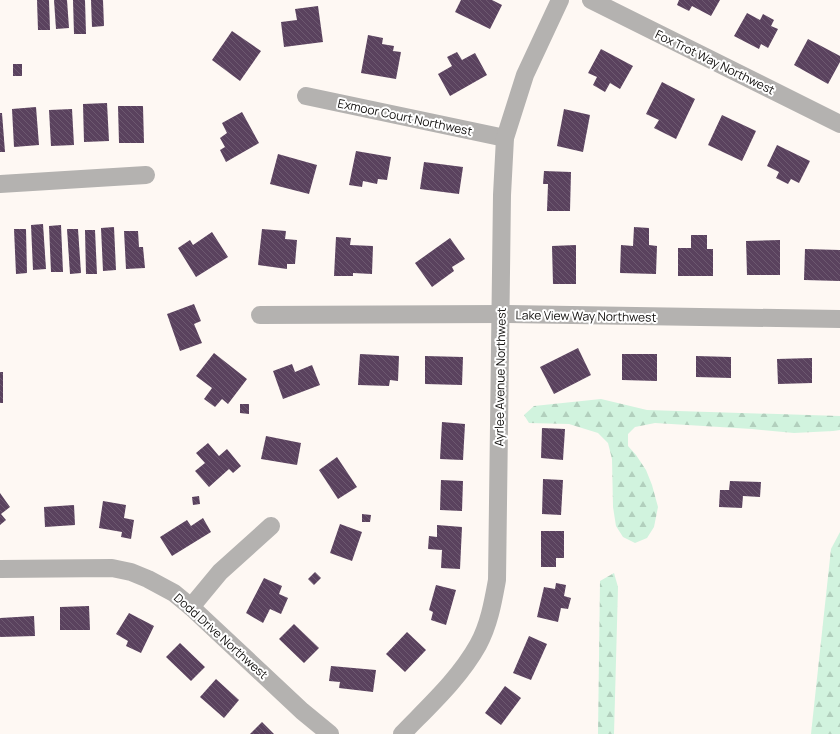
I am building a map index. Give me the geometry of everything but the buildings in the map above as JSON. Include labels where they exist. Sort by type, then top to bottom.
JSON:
[{"type":"street","name":"Ayrlee Avenue Northwest","points":[[402,734],[439,697],[462,669],[478,644],[491,611],[496,580],[502,195],[505,138],[525,75],[560,0]]},
{"type":"street","name":"Fox Trot Way Northwest","points":[[591,0],[840,124]]},
{"type":"street","name":"Exmoor Court Northwest","points":[[306,96],[505,138]]},
{"type":"street","points":[[0,184],[146,175]]},
{"type":"street","name":"Lake View Way Northwest","points":[[260,315],[501,314],[840,319]]},
{"type":"street","points":[[191,607],[220,572],[271,526]]},
{"type":"street","name":"Dodd Drive Northwest","points":[[0,569],[112,568],[131,572],[148,579],[174,593],[191,607],[302,711],[330,734]]},
{"type":"green space","points":[[601,399],[647,410],[840,416],[840,430],[794,433],[655,423],[635,427],[628,434],[628,446],[646,470],[658,507],[654,527],[647,538],[635,543],[623,537],[616,526],[613,507],[612,459],[608,443],[598,433],[569,424],[529,423],[524,415],[534,406]]},
{"type":"green space","points":[[840,532],[840,734],[811,734],[831,549]]},
{"type":"green space","points":[[614,573],[618,587],[614,734],[598,734],[600,581]]}]
